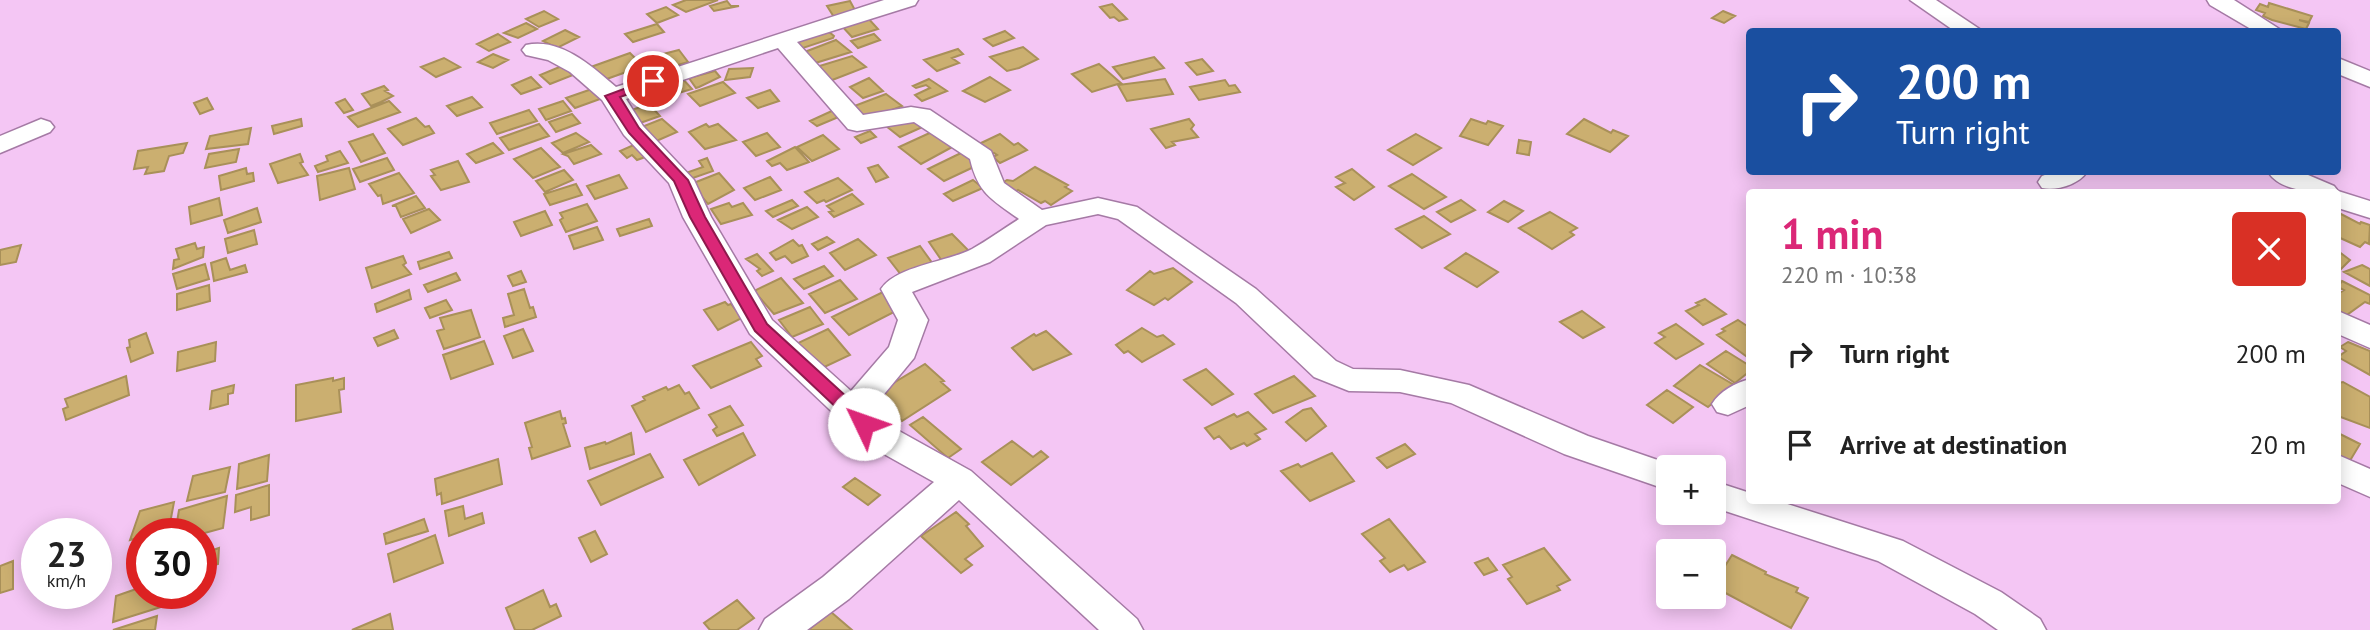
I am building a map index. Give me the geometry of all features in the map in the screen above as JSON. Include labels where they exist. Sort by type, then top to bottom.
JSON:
[{"type":"street","points":[[612,96],[907,0]]},
{"type":"street","points":[[1921,0],[1966,28]]},
{"type":"street","points":[[2218,0],[2266,28]]},
{"type":"street","points":[[782,39],[857,124],[911,114],[921,115],[982,156],[988,180],[995,189],[1037,219]]},
{"type":"street","points":[[534,50],[555,54],[567,61],[612,96],[633,130],[681,180],[697,217],[761,327],[878,435],[959,481],[1124,630]]},
{"type":"street","points":[[2341,66],[2370,80]]},
{"type":"street","points":[[0,145],[41,127]]},
{"type":"street","points":[[2288,175],[2318,189]]},
{"type":"street","points":[[2341,200],[2370,210]]},
{"type":"street","points":[[851,412],[903,351],[913,320],[896,289],[909,281],[980,256],[1037,219],[1098,206],[1127,213],[1247,296],[1325,369],[1349,380],[1400,381],[1458,393],[1576,445],[1656,473]]},
{"type":"street","points":[[2341,323],[2370,338]]},
{"type":"street","points":[[2341,470],[2370,484]]},
{"type":"street","points":[[778,630],[836,588],[959,481]]},
{"type":"street","points":[[1726,498],[1890,551],[1989,603],[2027,630]]},
{"type":"building","points":[[686,0],[718,0],[686,12],[673,5]]},
{"type":"building","points":[[727,1],[731,6],[739,6],[714,11],[710,6]]},
{"type":"building","points":[[850,1],[856,12],[834,17],[827,6]]},
{"type":"building","points":[[2269,3],[2312,16],[2309,22],[2299,20],[2309,23],[2306,28],[2302,28],[2272,20],[2263,16],[2265,13],[2256,10],[2260,4],[2268,7]]},
{"type":"building","points":[[1112,4],[1127,19],[1119,21],[1114,17],[1110,18],[1100,7]]},
{"type":"building","points":[[666,7],[678,15],[657,23],[647,14]]},
{"type":"building","points":[[544,11],[558,19],[539,27],[526,19]]},
{"type":"building","points":[[1723,11],[1735,16],[1724,23],[1712,18]]},
{"type":"building","points":[[866,16],[878,29],[852,37],[840,24]]},
{"type":"building","points":[[526,23],[537,29],[518,38],[504,33]]},
{"type":"building","points":[[657,24],[664,32],[633,42],[625,34]]},
{"type":"building","points":[[823,27],[833,38],[800,49],[788,39]]},
{"type":"building","points":[[565,30],[579,37],[557,48],[543,41]]},
{"type":"building","points":[[1005,31],[1014,38],[993,46],[984,39]]},
{"type":"building","points":[[498,34],[510,42],[489,51],[477,44]]},
{"type":"building","points":[[874,34],[880,40],[858,48],[851,41]]},
{"type":"building","points":[[836,40],[851,52],[812,64],[802,53]]},
{"type":"building","points":[[1023,47],[1038,59],[1007,71],[990,57]]},
{"type":"building","points":[[958,49],[963,54],[952,58],[959,63],[937,71],[924,60]]},
{"type":"building","points":[[679,50],[688,62],[654,72],[650,66],[660,63],[655,56]]},
{"type":"building","points":[[630,53],[643,66],[601,81],[588,68]]},
{"type":"building","points":[[493,54],[508,60],[493,68],[478,62]]},
{"type":"building","points":[[852,56],[866,67],[827,82],[813,68]]},
{"type":"building","points":[[1154,57],[1164,68],[1123,79],[1113,67]]},
{"type":"building","points":[[444,58],[460,67],[436,77],[421,67]]},
{"type":"building","points":[[1202,59],[1213,71],[1197,75],[1186,63]]},
{"type":"building","points":[[1099,64],[1121,83],[1092,92],[1072,74]]},
{"type":"building","points":[[562,66],[573,75],[550,84],[540,75]]},
{"type":"building","points":[[753,68],[750,77],[725,80],[729,69]]},
{"type":"building","points":[[715,71],[720,77],[696,88],[689,78]]},
{"type":"building","points":[[531,77],[541,87],[521,94],[512,85]]},
{"type":"building","points":[[681,77],[692,89],[665,97],[656,86]]},
{"type":"building","points":[[990,77],[1010,90],[985,102],[963,91]]},
{"type":"building","points":[[869,78],[883,91],[863,98],[850,87]]},
{"type":"building","points":[[929,79],[947,91],[922,101],[915,95],[930,88],[926,85],[916,88],[913,86]]},
{"type":"building","points":[[1165,79],[1173,94],[1127,101],[1118,85]]},
{"type":"building","points":[[1225,80],[1229,86],[1235,85],[1240,92],[1199,100],[1190,87]]},
{"type":"building","points":[[723,82],[735,93],[700,106],[688,94]]},
{"type":"building","points":[[384,86],[388,90],[385,91],[393,96],[371,106],[362,94]]},
{"type":"building","points":[[592,89],[600,99],[575,108],[566,98]]},
{"type":"building","points":[[770,90],[779,101],[758,108],[747,98]]},
{"type":"building","points":[[886,94],[902,106],[864,121],[849,108]]},
{"type":"building","points":[[472,97],[482,107],[457,116],[447,106]]},
{"type":"building","points":[[207,98],[213,109],[200,114],[194,103]]},
{"type":"building","points":[[345,99],[353,110],[344,113],[336,103]]},
{"type":"building","points":[[389,101],[400,112],[358,127],[348,117]]},
{"type":"building","points":[[563,101],[571,111],[546,120],[539,109]]},
{"type":"building","points":[[649,104],[660,116],[640,123],[629,111]]},
{"type":"building","points":[[529,110],[537,121],[497,134],[490,123]]},
{"type":"building","points":[[834,110],[841,116],[817,126],[810,121]]},
{"type":"building","points":[[572,114],[580,123],[556,132],[549,122]]},
{"type":"building","points":[[416,118],[425,127],[429,126],[434,133],[403,145],[388,129]]},
{"type":"building","points":[[918,118],[927,125],[900,137],[886,126]]},
{"type":"building","points":[[301,119],[302,126],[274,134],[272,126]]},
{"type":"building","points":[[662,119],[677,132],[654,142],[639,128]]},
{"type":"building","points":[[1189,119],[1194,125],[1191,129],[1198,137],[1172,142],[1175,145],[1166,148],[1151,129]]},
{"type":"building","points":[[1471,119],[1503,126],[1488,145],[1460,136]]},
{"type":"building","points":[[1584,119],[1611,133],[1613,130],[1628,136],[1610,152],[1567,134]]},
{"type":"building","points":[[539,124],[549,136],[509,150],[500,138]]},
{"type":"building","points":[[706,124],[709,127],[718,124],[736,140],[705,149],[689,132]]},
{"type":"building","points":[[251,128],[248,144],[206,149],[210,136]]},
{"type":"building","points":[[870,131],[876,137],[861,143],[855,137]]},
{"type":"building","points":[[934,131],[954,146],[921,164],[899,147]]},
{"type":"building","points":[[576,133],[589,142],[563,153],[552,143]]},
{"type":"building","points":[[767,133],[780,147],[756,156],[743,142]]},
{"type":"building","points":[[373,134],[385,153],[361,162],[349,142]]},
{"type":"building","points":[[1000,134],[1014,145],[1018,143],[1027,150],[1000,163],[993,157],[997,155],[994,153],[988,156],[979,144]]},
{"type":"building","points":[[1416,134],[1441,148],[1413,165],[1388,150]]},
{"type":"building","points":[[823,135],[839,149],[812,161],[797,147]]},
{"type":"building","points":[[1519,140],[1531,142],[1529,155],[1517,153]]},
{"type":"building","points":[[187,143],[183,153],[169,156],[164,171],[145,174],[148,167],[134,169],[138,151]]},
{"type":"building","points":[[493,143],[503,153],[476,163],[467,154]]},
{"type":"building","points":[[636,144],[648,156],[637,160],[632,155],[627,158],[620,151]]},
{"type":"building","points":[[591,145],[601,154],[574,164],[563,154]]},
{"type":"building","points":[[795,147],[809,162],[787,170],[780,163],[772,166],[767,161]]},
{"type":"building","points":[[541,148],[560,167],[533,178],[514,159]]},
{"type":"building","points":[[239,149],[236,162],[205,168],[209,154]]},
{"type":"building","points":[[340,151],[348,163],[318,172],[315,166],[328,161],[326,156]]},
{"type":"building","points":[[961,153],[978,165],[944,181],[928,169]]},
{"type":"building","points":[[300,154],[303,162],[300,163],[308,175],[278,183],[270,164]]},
{"type":"building","points":[[387,158],[394,170],[360,182],[353,169]]},
{"type":"building","points":[[707,158],[713,171],[687,180],[683,174],[703,167],[699,161]]},
{"type":"building","points":[[458,161],[469,182],[441,190],[431,176],[435,175],[431,170]]},
{"type":"building","points":[[878,165],[888,177],[876,182],[868,168]]},
{"type":"building","points":[[1035,167],[1068,185],[1065,187],[1072,191],[1051,205],[1045,201],[1041,203],[1018,190],[1010,195],[995,187],[1007,180],[1013,181]]},
{"type":"building","points":[[246,168],[247,174],[253,173],[254,181],[221,190],[219,176]]},
{"type":"building","points":[[349,168],[355,189],[320,200],[317,176]]},
{"type":"building","points":[[1352,169],[1374,187],[1354,200],[1336,187],[1345,183],[1336,177]]},
{"type":"building","points":[[564,170],[573,180],[545,192],[536,181]]},
{"type":"building","points":[[399,173],[414,193],[383,204],[381,195],[378,196],[369,184]]},
{"type":"building","points":[[719,173],[734,190],[708,204],[691,184]]},
{"type":"building","points":[[1412,174],[1446,197],[1424,209],[1389,186]]},
{"type":"building","points":[[619,175],[627,188],[595,199],[587,186]]},
{"type":"building","points":[[770,177],[781,190],[755,200],[744,188]]},
{"type":"building","points":[[838,178],[852,190],[826,202],[824,200],[817,203],[805,192]]},
{"type":"building","points":[[973,180],[983,188],[953,201],[944,194]]},
{"type":"building","points":[[576,184],[582,195],[550,205],[544,194]]},
{"type":"building","points":[[852,194],[863,204],[834,217],[829,212],[833,211],[827,206]]},
{"type":"building","points":[[416,196],[425,208],[401,217],[396,206],[392,206]]},
{"type":"building","points":[[219,198],[222,215],[191,224],[189,207]]},
{"type":"building","points":[[792,200],[798,206],[773,217],[766,211]]},
{"type":"building","points":[[1461,200],[1475,210],[1451,222],[1437,212]]},
{"type":"building","points":[[1504,201],[1523,211],[1508,222],[1488,212]]},
{"type":"building","points":[[729,203],[732,207],[743,203],[752,215],[721,224],[711,209]]},
{"type":"building","points":[[587,204],[597,221],[566,232],[560,220],[563,218],[560,213]]},
{"type":"building","points":[[807,207],[818,217],[792,229],[778,220]]},
{"type":"building","points":[[257,208],[261,222],[228,233],[224,220]]},
{"type":"building","points":[[429,209],[440,220],[411,233],[403,219]]},
{"type":"building","points":[[545,211],[552,225],[521,236],[514,222]]},
{"type":"building","points":[[1550,212],[1577,228],[1570,232],[1574,235],[1552,249],[1519,228]]},
{"type":"building","points":[[2341,214],[2360,224],[2370,225],[2369,244],[2365,242],[2360,247],[2341,238]]},
{"type":"building","points":[[1424,216],[1450,234],[1422,248],[1396,229]]},
{"type":"building","points":[[649,219],[652,226],[620,236],[617,229]]},
{"type":"building","points":[[597,227],[603,240],[574,249],[569,236]]},
{"type":"building","points":[[254,230],[257,244],[228,253],[225,239]]},
{"type":"building","points":[[952,234],[969,251],[942,261],[929,242]]},
{"type":"building","points":[[827,237],[834,242],[818,250],[812,244]]},
{"type":"building","points":[[858,239],[876,255],[845,270],[830,253]]},
{"type":"building","points":[[793,240],[799,246],[802,245],[808,256],[792,263],[785,256],[776,260],[770,253]]},
{"type":"building","points":[[195,243],[197,249],[204,247],[203,257],[173,269],[174,260],[179,259],[176,249]]},
{"type":"building","points":[[21,245],[16,262],[0,265],[0,250]]},
{"type":"building","points":[[920,246],[933,264],[902,276],[888,258]]},
{"type":"building","points":[[449,252],[452,258],[420,269],[418,262]]},
{"type":"building","points":[[1466,253],[1498,272],[1477,287],[1445,268]]},
{"type":"building","points":[[2341,253],[2350,260],[2341,269]]},
{"type":"building","points":[[757,254],[773,271],[762,276],[757,271],[760,269],[746,259]]},
{"type":"building","points":[[403,256],[406,263],[403,265],[411,274],[372,288],[366,268]]},
{"type":"building","points":[[226,258],[230,270],[245,265],[247,272],[214,281],[211,263]]},
{"type":"building","points":[[205,264],[209,279],[177,289],[173,274]]},
{"type":"building","points":[[2362,265],[2370,269],[2370,286],[2344,272]]},
{"type":"building","points":[[824,266],[833,276],[804,289],[794,279]]},
{"type":"building","points":[[1173,268],[1192,282],[1168,300],[1165,298],[1154,305],[1127,290],[1150,271],[1154,274]]},
{"type":"building","points":[[521,271],[526,282],[513,286],[508,276]]},
{"type":"building","points":[[456,273],[460,280],[428,292],[424,285]]},
{"type":"building","points":[[781,278],[803,303],[774,314],[754,291]]},
{"type":"building","points":[[840,280],[857,299],[825,313],[809,294]]},
{"type":"building","points":[[2341,282],[2370,295],[2370,304],[2365,302],[2344,317],[2341,316],[2341,292],[2344,290],[2341,288]]},
{"type":"building","points":[[209,285],[210,301],[177,310],[177,294]]},
{"type":"building","points":[[524,289],[536,317],[505,327],[503,318],[514,315],[508,294]]},
{"type":"building","points":[[409,290],[411,299],[377,312],[375,304]]},
{"type":"building","points":[[883,292],[893,302],[889,304],[896,311],[849,335],[832,317]]},
{"type":"building","points":[[1705,299],[1726,314],[1703,325],[1686,311]]},
{"type":"building","points":[[446,300],[452,310],[430,318],[425,308]]},
{"type":"building","points":[[725,302],[731,304],[742,318],[718,330],[704,310]]},
{"type":"building","points":[[810,307],[823,324],[792,337],[779,320]]},
{"type":"building","points":[[471,310],[480,337],[444,349],[437,331],[444,329],[440,318]]},
{"type":"building","points":[[1582,311],[1604,327],[1583,338],[1560,322]]},
{"type":"building","points":[[1738,320],[1746,325],[1746,356],[1717,335],[1725,331],[1722,329]]},
{"type":"building","points":[[1676,324],[1703,344],[1676,359],[1655,343],[1665,337],[1659,333]]},
{"type":"building","points":[[1142,328],[1157,337],[1163,335],[1174,344],[1142,362],[1128,351],[1124,353],[1116,345]]},
{"type":"building","points":[[523,329],[533,351],[513,358],[504,336]]},
{"type":"building","points":[[828,329],[850,355],[820,369],[798,343]]},
{"type":"building","points":[[394,330],[398,338],[378,346],[374,338]]},
{"type":"building","points":[[1046,331],[1071,354],[1033,370],[1012,348],[1034,334],[1036,336]]},
{"type":"building","points":[[146,333],[153,353],[131,362],[127,348],[130,347],[129,340]]},
{"type":"building","points":[[484,341],[493,364],[451,379],[443,355]]},
{"type":"building","points":[[216,342],[215,361],[177,371],[178,352]]},
{"type":"building","points":[[751,342],[762,356],[756,359],[761,366],[711,388],[693,366]]},
{"type":"building","points":[[2348,342],[2370,351],[2370,375],[2341,359],[2341,355],[2346,351],[2341,346]]},
{"type":"building","points":[[1726,351],[1746,364],[1746,374],[1735,383],[1707,364]]},
{"type":"building","points":[[925,364],[950,390],[902,421],[889,410],[894,407],[875,398],[877,393]]},
{"type":"building","points":[[1700,365],[1734,385],[1708,407],[1674,386]]},
{"type":"building","points":[[1206,369],[1233,394],[1212,405],[1184,380]]},
{"type":"building","points":[[126,376],[129,395],[66,420],[63,409],[68,407],[65,399]]},
{"type":"building","points":[[1294,376],[1315,396],[1273,413],[1255,394]]},
{"type":"building","points":[[333,378],[333,381],[344,378],[344,389],[339,390],[341,412],[296,421],[296,385]]},
{"type":"building","points":[[2341,382],[2370,397],[2370,428],[2341,417]]},
{"type":"building","points":[[234,385],[233,393],[228,394],[228,404],[210,409],[212,391]]},
{"type":"building","points":[[679,385],[685,394],[689,392],[699,408],[646,432],[632,406],[645,400],[643,397],[666,387],[668,390]]},
{"type":"building","points":[[1667,390],[1693,407],[1673,423],[1647,405]]},
{"type":"building","points":[[730,406],[743,425],[717,436],[713,430],[717,427],[709,415]]},
{"type":"building","points":[[1311,408],[1326,426],[1306,441],[1286,422],[1303,410]]},
{"type":"building","points":[[560,411],[562,419],[565,418],[566,423],[563,424],[570,446],[532,459],[529,448],[532,447],[525,423]]},
{"type":"building","points":[[1248,412],[1266,429],[1255,434],[1260,439],[1247,446],[1244,443],[1231,449],[1219,436],[1214,439],[1205,428],[1234,414],[1237,417]]},
{"type":"building","points":[[923,417],[961,449],[948,458],[910,425]]},
{"type":"building","points":[[631,433],[634,454],[590,469],[585,448],[605,442],[606,444]]},
{"type":"building","points":[[743,433],[755,455],[699,485],[684,460]]},
{"type":"building","points":[[2341,434],[2360,444],[2348,464],[2341,460]]},
{"type":"building","points":[[1012,441],[1033,457],[1041,451],[1048,457],[1011,485],[982,462]]},
{"type":"building","points":[[1405,444],[1415,454],[1387,468],[1377,458]]},
{"type":"building","points":[[1332,453],[1354,481],[1310,501],[1281,471],[1298,464],[1301,467]]},
{"type":"building","points":[[650,454],[663,477],[601,505],[588,481]]},
{"type":"building","points":[[269,455],[267,481],[237,489],[239,464]]},
{"type":"building","points":[[498,459],[502,484],[442,504],[441,493],[437,495],[435,479]]},
{"type":"building","points":[[230,467],[225,492],[187,501],[193,476]]},
{"type":"building","points":[[855,478],[880,495],[868,505],[843,487]]},
{"type":"building","points":[[269,485],[269,515],[251,520],[251,507],[235,512],[236,495]]},
{"type":"building","points":[[227,496],[223,528],[217,530],[217,518],[178,518],[179,510]]},
{"type":"building","points":[[174,502],[171,518],[138,518],[140,511]]},
{"type":"building","points":[[463,506],[465,519],[482,513],[484,523],[449,536],[445,511]]},
{"type":"building","points":[[956,512],[969,524],[966,526],[983,546],[965,559],[972,565],[961,573],[921,536]]},
{"type":"building","points":[[424,519],[428,531],[386,544],[384,534]]},
{"type":"building","points":[[1389,519],[1425,562],[1408,570],[1404,565],[1390,572],[1380,561],[1385,558],[1362,534]]},
{"type":"building","points":[[595,531],[607,554],[591,562],[579,538]]},
{"type":"building","points":[[435,535],[443,563],[394,582],[388,554]]},
{"type":"building","points":[[1544,548],[1570,580],[1557,586],[1560,590],[1527,604],[1508,579],[1512,577],[1503,565]]},
{"type":"building","points":[[1732,555],[1766,572],[1765,574],[1798,588],[1796,592],[1808,598],[1791,628],[1726,593],[1726,564]]},
{"type":"building","points":[[1488,558],[1497,570],[1484,575],[1475,563]]},
{"type":"building","points":[[13,561],[13,589],[0,593],[0,566]]},
{"type":"building","points":[[543,590],[550,607],[556,604],[561,616],[532,630],[515,630],[506,608]]},
{"type":"building","points":[[126,593],[126,609],[155,609],[113,622],[116,596]]},
{"type":"building","points":[[737,600],[754,618],[737,630],[710,630],[704,623]]},
{"type":"building","points":[[831,612],[852,630],[808,630]]},
{"type":"building","points":[[390,614],[393,630],[352,630]]},
{"type":"building","points":[[157,616],[155,630],[113,630]]},
{"type":"route","points":[[653,81],[612,96],[633,130],[681,180],[697,217],[761,327],[864,424]]}]
